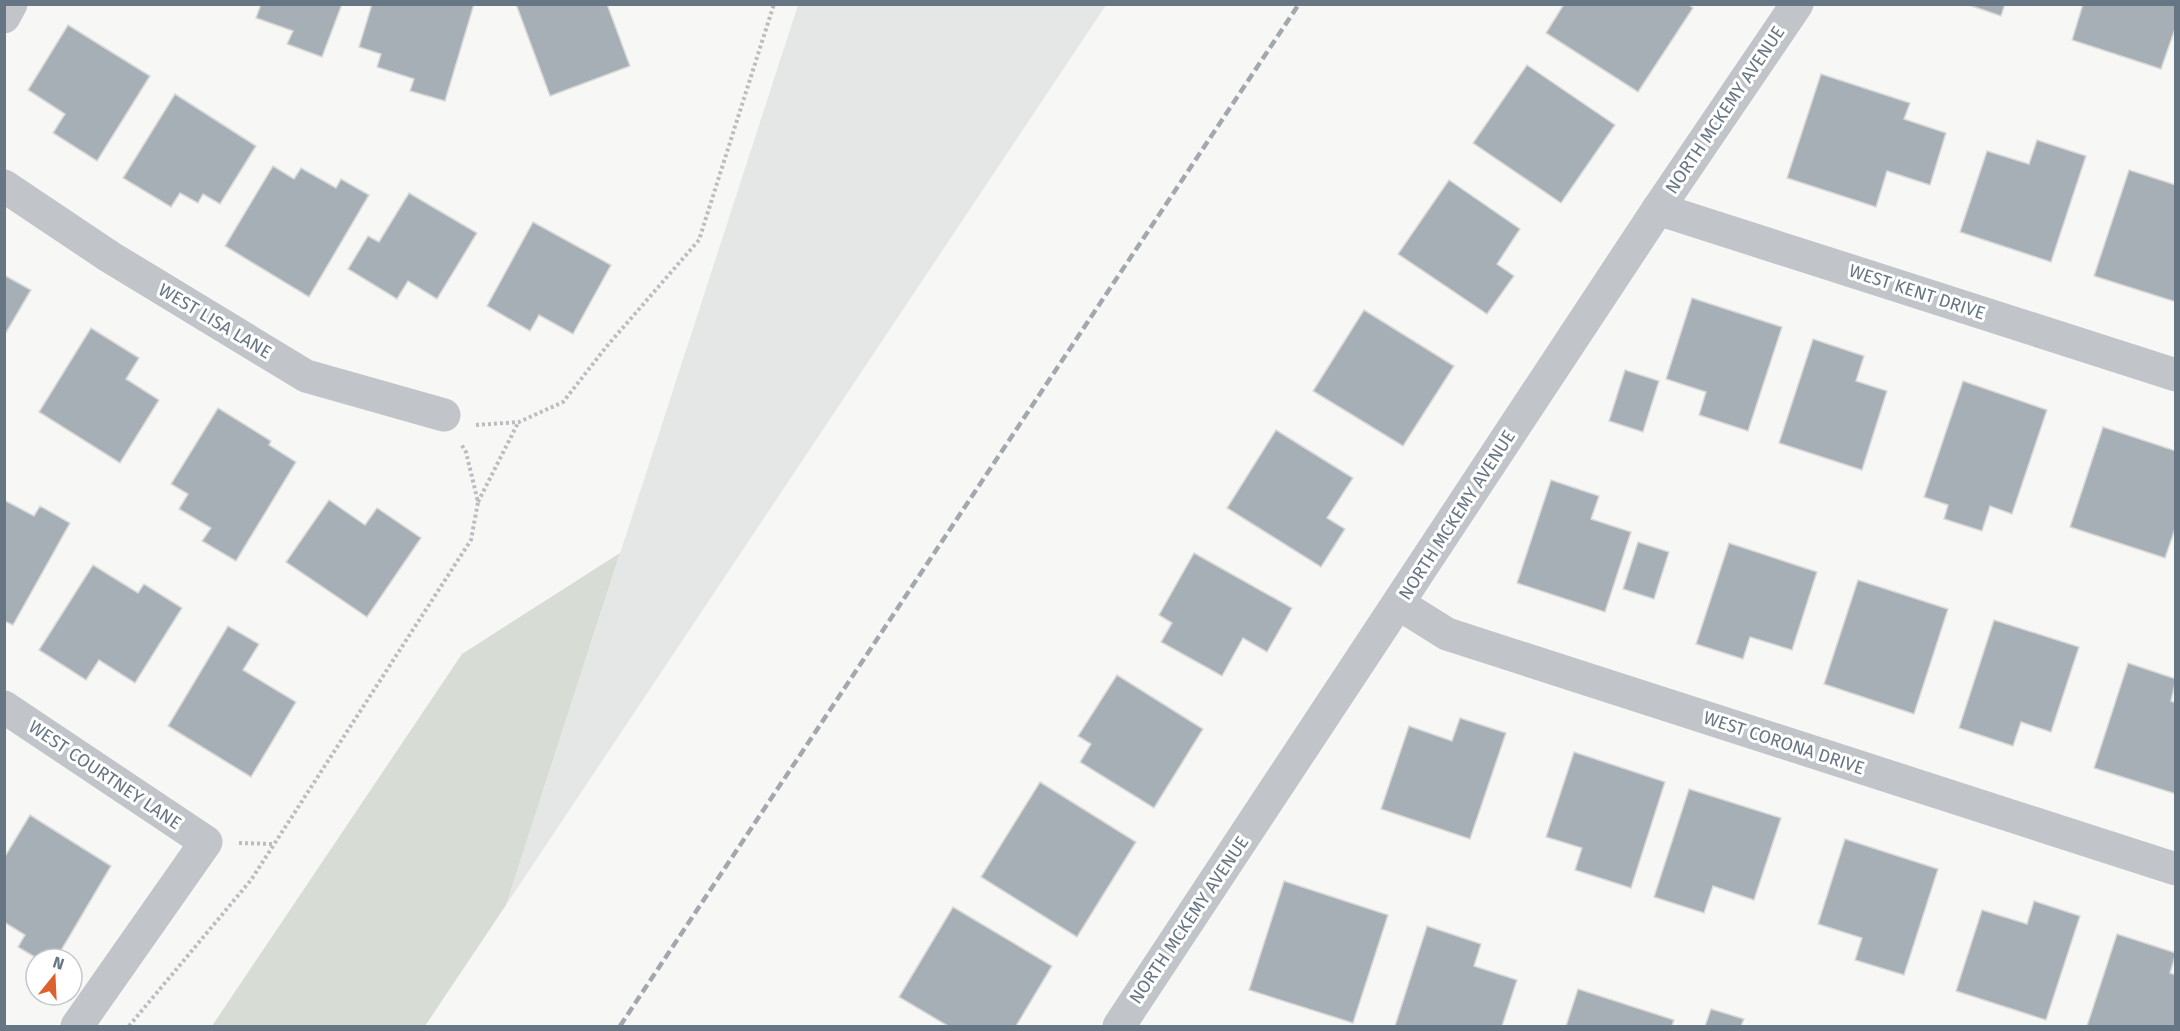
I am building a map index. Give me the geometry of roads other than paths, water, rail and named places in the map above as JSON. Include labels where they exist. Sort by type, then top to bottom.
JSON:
[{"type":"street","points":[[4,16],[11,4]]},
{"type":"street","name":"NORTH MCKEMY AVENUE","points":[[1119,1026],[1658,209],[1797,4]]},
{"type":"street","name":"WEST LISA LANE","points":[[4,186],[110,257],[306,376],[444,415]]},
{"type":"street","name":"WEST KENT DRIVE","points":[[1658,209],[2175,375]]},
{"type":"street","name":"WEST CORONA DRIVE","points":[[1399,604],[1447,634],[2175,869]]},
{"type":"street","name":"WEST COURTNEY LANE","points":[[4,707],[206,842],[76,1026]]},
{"type":"railway","points":[[620,1026],[1299,4]]}]
